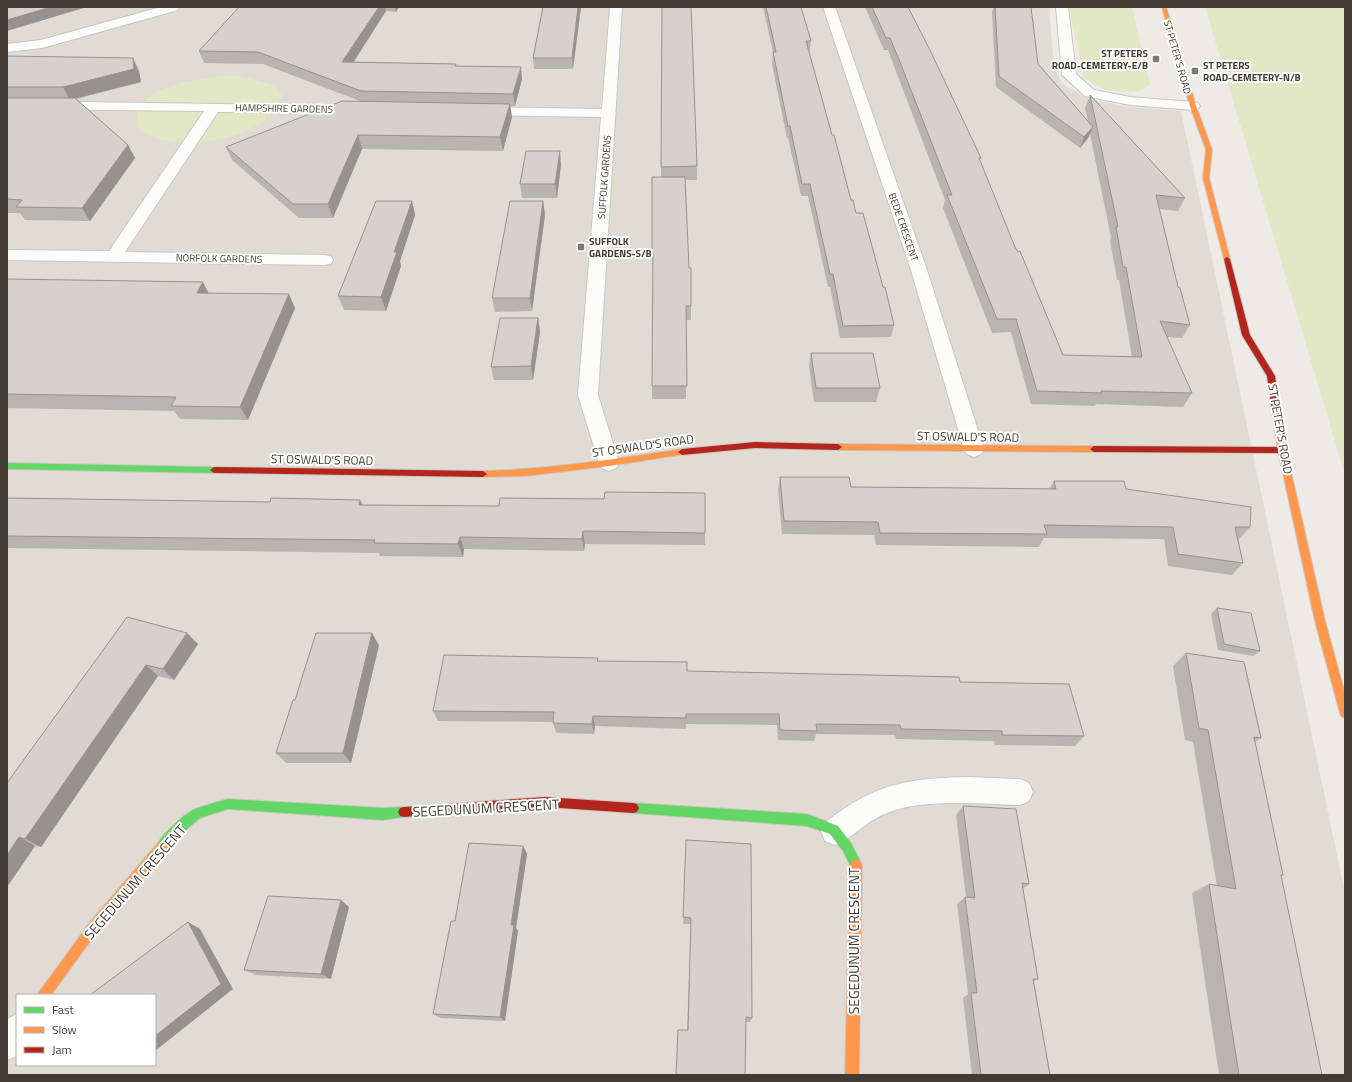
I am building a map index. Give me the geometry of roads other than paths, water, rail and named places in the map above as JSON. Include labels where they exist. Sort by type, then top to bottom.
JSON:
[{"type":"street","points":[[7,48],[42,44],[174,7]]},
{"type":"street","name":"SUFFOLK GARDENS","points":[[609,463],[588,395],[616,7]]},
{"type":"street","name":"BEDE CRESCENT","points":[[829,7],[918,267],[974,449]]},
{"type":"street","name":"ST PETER'S ROAD","points":[[1062,7],[1069,75],[1090,93],[1130,101],[1193,106]]},
{"type":"street","name":"ST PETER'S ROAD","points":[[1164,7],[1193,106],[1209,150],[1206,178],[1246,335],[1271,376],[1282,450],[1320,621],[1345,713]]},
{"type":"street","name":"HAMPSHIRE GARDENS","points":[[7,105],[367,109]]},
{"type":"street","points":[[114,256],[214,107]]},
{"type":"street","points":[[468,111],[609,113]]},
{"type":"street","name":"NORFOLK GARDENS","points":[[7,255],[325,260]]},
{"type":"street","name":"ST OSWALD'S ROAD","points":[[7,466],[458,475],[526,473],[609,463],[665,453],[754,445],[974,449],[1282,450]]},
{"type":"street","points":[[835,831],[881,801],[913,793],[972,791],[1020,792]]},
{"type":"street","name":"SEGEDUNUM CRESCENT","points":[[44,994],[95,925],[177,830],[197,814],[228,804],[383,814],[545,802],[807,820],[835,831],[848,848],[856,864],[852,1075]]},
{"type":"street","points":[[7,1044],[16,1031]]},
{"type":"place","name":"ST PETERS ROAD-CEMETERY-E/B","points":[[1156,59]]},
{"type":"place","name":"ST PETERS ROAD-CEMETERY-N/B","points":[[1195,71]]},
{"type":"place","name":"SUFFOLK GARDENS-S/B","points":[[581,247]]}]
